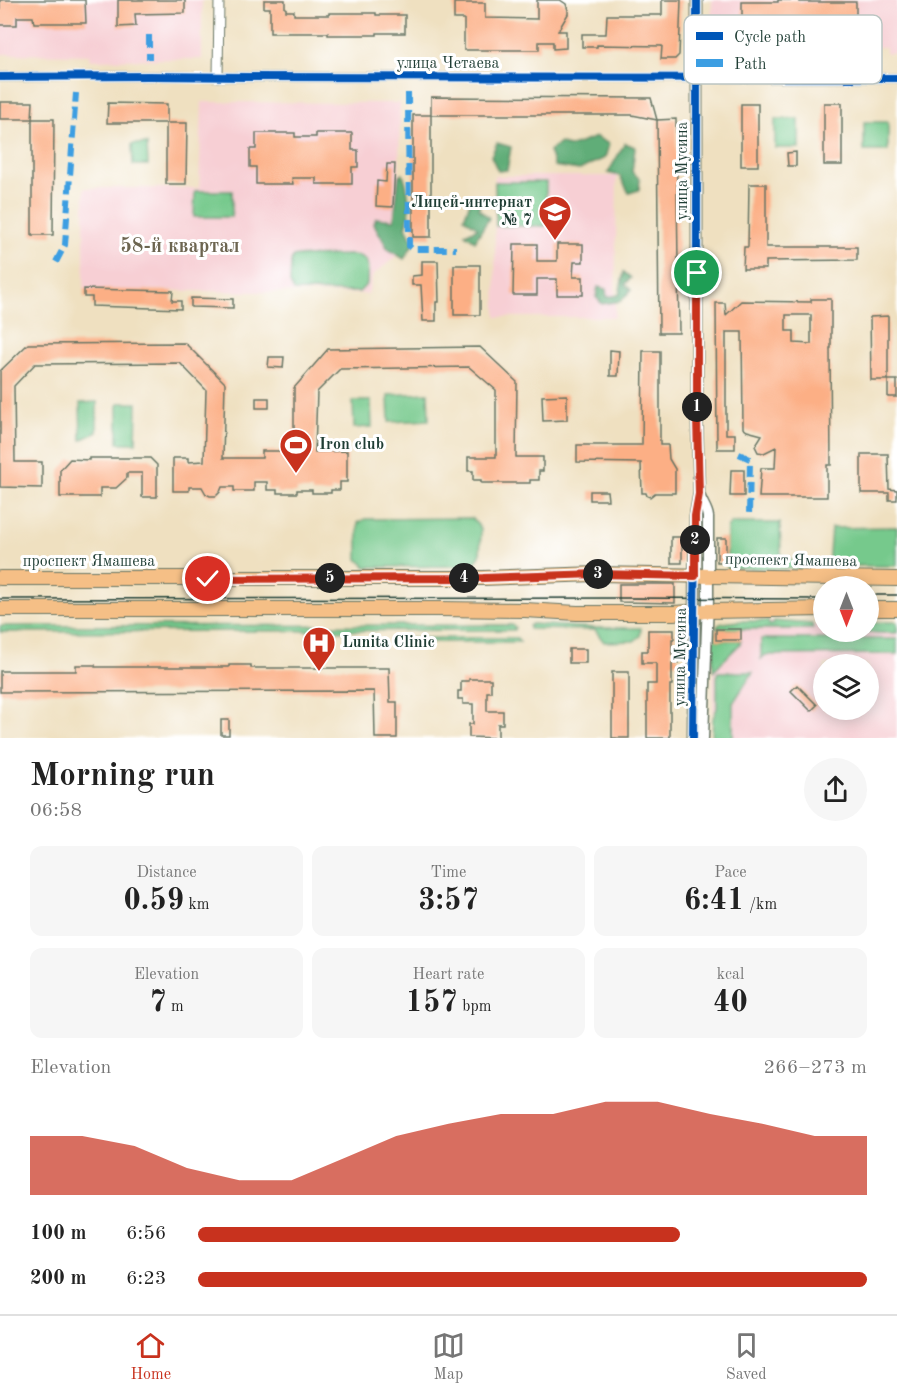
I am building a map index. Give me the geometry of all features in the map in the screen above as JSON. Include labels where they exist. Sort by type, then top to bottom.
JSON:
[{"type":"main road","name":"проспект Ямашева","points":[[0,578],[483,578],[597,574],[897,579]]},
{"type":"main road","points":[[0,609],[440,609],[577,613],[813,609]]},
{"type":"main road","points":[[879,609],[897,609]]},
{"type":"street","points":[[218,77],[219,0]]},
{"type":"street","name":"улица Четаева","points":[[0,77],[684,78]]},
{"type":"street","name":"улица Мусина","points":[[693,738],[702,576],[708,514],[699,494],[697,84]]},
{"type":"street","name":"улица Мусина","points":[[701,611],[703,738]]},
{"type":"shaded area","points":[[0,0],[202,0],[202,59],[90,60],[89,55],[0,54]]},
{"type":"shaded area","points":[[712,0],[897,0],[897,53],[885,53],[885,47],[882,47],[882,15],[712,15]]},
{"type":"shaded area","points":[[202,102],[400,103],[398,255],[373,275],[368,294],[84,289],[84,188],[199,188]]},
{"type":"shaded area","name":"Лицей-интернат № 7","points":[[494,176],[617,176],[615,317],[496,317]]},
{"type":"shaded area","points":[[739,622],[775,622],[813,625],[813,642],[879,642],[879,629],[897,623],[897,738],[713,738],[714,638],[719,626]]},
{"type":"green space","points":[[775,119],[799,119],[799,148],[775,148]]},
{"type":"green space","points":[[864,122],[888,122],[888,151],[864,151]]},
{"type":"green space","points":[[596,137],[609,144],[605,158],[579,170],[554,166],[549,151],[560,143],[569,147]]},
{"type":"green space","points":[[497,143],[511,147],[507,170],[498,171],[491,156]]},
{"type":"green space","points":[[625,143],[635,147],[632,172],[640,179],[639,190],[629,193],[620,176],[608,173]]},
{"type":"green space","points":[[132,144],[147,144],[148,165],[133,165]]},
{"type":"green space","points":[[403,174],[409,200],[406,227],[414,243],[404,259],[388,249],[374,224],[376,218],[394,220],[399,175]]},
{"type":"green space","points":[[495,182],[546,182],[546,226],[496,226]]},
{"type":"green space","points":[[195,191],[232,191],[232,217],[194,217]]},
{"type":"green space","points":[[472,197],[480,200],[479,209],[489,218],[475,241],[465,234],[478,228],[464,218]]},
{"type":"green space","points":[[353,255],[364,258],[368,265],[367,284],[359,292],[294,291],[290,283],[293,257]]},
{"type":"green space","points":[[624,272],[631,278],[625,284],[631,290],[621,301],[602,304],[596,297],[598,287],[606,289],[607,297],[619,295]]},
{"type":"green space","points":[[428,393],[429,420],[389,422],[388,395]]},
{"type":"green space","points":[[353,401],[371,401],[372,427],[354,428]]},
{"type":"green space","points":[[97,402],[97,432],[81,440],[80,403]]},
{"type":"green space","points":[[118,403],[137,403],[136,443],[118,443]]},
{"type":"green space","points":[[472,518],[481,529],[480,556],[472,566],[366,567],[358,559],[358,523],[365,519]]},
{"type":"green space","points":[[731,523],[780,523],[781,555],[810,569],[727,568],[727,528]]},
{"type":"green space","points":[[897,527],[897,566],[828,566],[831,528]]},
{"type":"green space","points":[[768,621],[769,625],[774,624],[774,621],[812,624],[813,629],[717,629],[717,640],[741,640],[740,644],[713,671],[713,638],[718,625]]},
{"type":"green space","points":[[897,622],[897,633],[879,633],[879,623]]},
{"type":"green space","points":[[532,624],[641,628],[640,636],[634,641],[604,642],[595,630],[529,629]]},
{"type":"green space","points":[[512,625],[515,627],[514,630],[0,632],[0,626]]},
{"type":"green space","points":[[407,638],[517,638],[520,642],[404,642]]},
{"type":"green space","points":[[761,639],[879,642],[879,639],[897,639],[897,654],[765,655],[761,659]]},
{"type":"green space","points":[[718,672],[753,672],[733,703],[733,738],[712,738],[713,718],[717,708]]},
{"type":"building","points":[[0,0],[85,0],[86,23],[34,23],[33,17],[17,17],[17,25],[0,25]]},
{"type":"building","points":[[118,0],[185,0],[185,13],[135,14],[136,26],[118,27]]},
{"type":"building","points":[[264,0],[285,0],[286,11],[294,11],[294,15],[376,13],[376,15],[405,15],[405,33],[328,35],[328,33],[270,33],[270,8],[264,8]]},
{"type":"building","points":[[537,0],[560,0],[566,4],[568,14],[558,31],[566,31],[566,48],[553,49],[553,42],[539,42],[539,50],[464,50],[464,19],[454,19],[454,3],[485,3],[485,18],[537,19]]},
{"type":"building","points":[[662,0],[681,0],[679,55],[675,59],[661,59],[662,46],[597,45],[597,47],[582,47],[582,34],[606,34],[607,15],[662,15]]},
{"type":"building","points":[[778,0],[799,0],[799,2],[856,2],[856,15],[742,15],[742,2],[778,2]]},
{"type":"building","points":[[431,97],[651,98],[657,120],[632,115],[431,115]]},
{"type":"building","points":[[0,102],[33,102],[32,119],[0,119]]},
{"type":"building","points":[[108,103],[167,104],[167,123],[187,123],[186,184],[166,184],[166,123],[107,123]]},
{"type":"building","points":[[824,103],[842,103],[842,165],[824,165]]},
{"type":"building","points":[[741,104],[758,104],[758,166],[741,166]]},
{"type":"building","points":[[413,115],[431,115],[431,237],[413,237]]},
{"type":"building","points":[[32,119],[54,119],[53,235],[32,235]]},
{"type":"building","points":[[676,119],[679,333],[659,333],[657,120]]},
{"type":"building","points":[[256,133],[295,133],[295,137],[316,137],[316,133],[352,133],[352,150],[358,150],[358,167],[352,167],[352,184],[316,184],[316,178],[292,178],[293,184],[256,184],[256,167],[250,167],[250,149],[256,149]]},
{"type":"building","points":[[796,152],[796,166],[788,166],[787,153]]},
{"type":"building","points":[[387,164],[395,164],[393,207],[376,206],[377,181],[386,182]]},
{"type":"building","points":[[749,184],[766,184],[766,247],[857,247],[857,260],[766,261],[766,269],[743,269],[744,247],[748,247]]},
{"type":"building","points":[[514,244],[537,244],[537,261],[557,261],[557,244],[583,244],[583,262],[574,262],[573,277],[583,277],[583,295],[557,295],[557,279],[537,279],[537,295],[513,295]]},
{"type":"building","points":[[422,261],[438,261],[439,302],[436,302],[436,321],[423,321],[421,285],[412,285],[412,276],[422,275]]},
{"type":"building","points":[[454,265],[480,265],[480,315],[454,315]]},
{"type":"building","points":[[84,289],[173,291],[172,301],[181,301],[181,309],[92,306],[92,297],[84,297]]},
{"type":"building","points":[[191,298],[233,299],[233,308],[191,307]]},
{"type":"building","points":[[811,299],[831,299],[831,465],[827,465],[827,497],[759,497],[761,468],[775,468],[776,447],[764,453],[758,452],[755,446],[762,435],[743,428],[742,332],[726,332],[726,434],[735,434],[735,449],[717,449],[716,303],[725,303],[726,315],[741,301],[811,302]],"holes":[[[786,315],[811,315],[811,344],[794,343],[794,331],[786,331]]]},
{"type":"building","points":[[888,316],[888,380],[871,380],[870,317]]},
{"type":"building","points":[[185,343],[225,383],[223,458],[262,458],[262,451],[294,451],[294,388],[328,349],[480,347],[517,382],[516,457],[543,457],[543,471],[539,471],[539,480],[530,480],[530,483],[481,483],[481,480],[473,480],[473,471],[468,471],[468,457],[496,457],[496,390],[469,367],[340,369],[317,392],[315,452],[347,451],[347,482],[340,482],[340,490],[331,490],[331,493],[297,490],[297,493],[277,493],[277,490],[267,490],[267,482],[254,482],[254,491],[234,491],[234,487],[222,487],[216,496],[206,494],[202,487],[189,487],[189,491],[173,491],[173,458],[188,458],[188,462],[204,461],[206,390],[180,363],[35,364],[14,386],[15,462],[42,462],[42,488],[0,487],[0,371],[28,344]]},
{"type":"building","points":[[610,350],[619,351],[618,376],[610,376]]},
{"type":"building","points":[[643,351],[660,351],[660,445],[668,445],[669,459],[675,469],[675,493],[655,493],[650,497],[642,493],[641,463],[577,462],[577,445],[642,445]]},
{"type":"building","points":[[269,357],[284,357],[283,368],[268,367]]},
{"type":"building","points":[[888,380],[897,380],[897,397],[888,397]]},
{"type":"building","points":[[567,395],[567,420],[543,421],[542,396]]},
{"type":"building","points":[[256,398],[269,398],[269,408],[256,408]]},
{"type":"building","points":[[861,454],[888,454],[889,489],[897,490],[897,500],[889,500],[889,493],[861,493]]},
{"type":"building","points":[[89,458],[150,458],[157,465],[157,497],[142,497],[142,473],[127,473],[127,478],[116,488],[100,488],[100,497],[60,497],[60,470],[70,459],[89,460]]},
{"type":"building","points":[[731,470],[744,470],[744,496],[730,496]]},
{"type":"building","points":[[590,491],[607,491],[608,500],[590,500]]},
{"type":"building","points":[[671,537],[682,537],[682,563],[671,563]]},
{"type":"building","points":[[717,538],[726,538],[726,562],[717,562]]},
{"type":"building","points":[[619,584],[675,584],[675,603],[619,602]]},
{"type":"building","points":[[716,629],[741,629],[741,640],[716,640]]},
{"type":"building","points":[[648,630],[674,630],[672,655],[678,655],[678,663],[672,663],[670,738],[647,738],[647,684],[656,684],[656,663],[642,663],[642,651],[648,651]]},
{"type":"building","points":[[569,649],[586,649],[586,663],[569,663]]},
{"type":"building","points":[[76,665],[95,665],[95,667],[251,665],[251,668],[389,668],[390,702],[397,702],[397,738],[375,738],[374,691],[0,692],[0,671],[76,671]]},
{"type":"building","points":[[612,672],[629,672],[629,738],[612,738]]},
{"type":"building","points":[[469,679],[491,679],[491,692],[487,692],[487,711],[503,711],[503,724],[498,724],[498,738],[469,737],[469,724],[473,724],[473,704],[463,704],[463,699],[458,699],[458,691],[461,691],[461,681],[469,681]]},
{"type":"building","points":[[797,685],[813,701],[813,709],[811,711],[791,691]]},
{"type":"building","points":[[221,720],[229,720],[229,735],[221,735]]},
{"type":"tram line","points":[[879,595],[897,595]]},
{"type":"tram line","points":[[0,599],[813,599]]},
{"type":"marked path","points":[[149,35],[149,59]]},
{"type":"marked path","points":[[56,262],[65,245],[76,93]]},
{"type":"marked path","points":[[408,93],[409,246],[412,249],[456,249]]},
{"type":"marked path","points":[[739,454],[750,459],[749,517]]},
{"type":"cycle path","points":[[697,0],[697,15]]},
{"type":"cycle path","points":[[0,77],[684,78]]},
{"type":"cycle path","points":[[882,78],[897,78]]},
{"type":"cycle path","points":[[693,738],[695,516],[699,493],[697,84]]},
{"type":"place","name":"Лицей-интернат № 7","points":[[555,241]]},
{"type":"place","name":"Iron club","points":[[296,474]]},
{"type":"place","name":"Lunita Clinic","points":[[319,672]]},
{"type":"district","name":"58-й квартал","points":[[180,247]]},
{"type":"route","points":[[208,579],[483,578],[597,574],[695,576],[695,516],[699,500],[697,273]]}]
